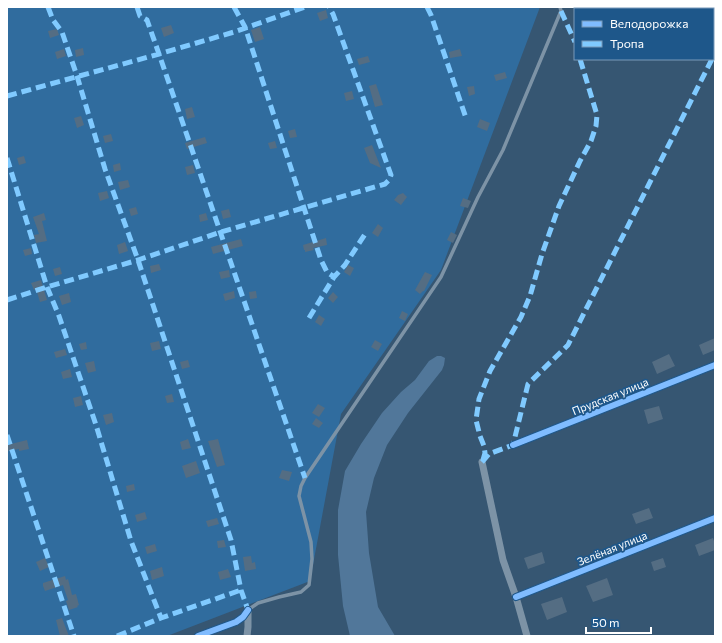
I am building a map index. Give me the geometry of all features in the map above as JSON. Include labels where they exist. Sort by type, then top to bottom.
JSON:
[{"type":"street","name":"Прудская улица","points":[[513,445],[715,365]]},
{"type":"street","points":[[482,462],[503,560],[516,597],[527,636]]},
{"type":"street","name":"Зелёная улица","points":[[516,597],[715,518]]},
{"type":"street","points":[[198,636],[236,622],[248,610]]},
{"type":"street","points":[[246,636],[248,627],[248,610]]},
{"type":"lane","points":[[248,610],[258,603],[301,592],[309,585],[312,559],[311,542],[299,496],[301,486],[441,277],[478,198],[503,150],[561,11],[560,7]]},
{"type":"shaded area","points":[[7,7],[540,7],[441,270],[341,414],[310,581],[167,636],[7,636]]},
{"type":"shaded area","points":[[437,356],[445,358],[442,370],[408,413],[387,445],[374,478],[366,512],[369,553],[378,607],[395,636],[350,636],[343,606],[338,555],[338,510],[345,471],[382,413],[401,392],[415,380],[429,361]]},
{"type":"building","points":[[326,10],[328,18],[320,21],[317,13]]},
{"type":"building","points":[[171,25],[174,33],[164,37],[161,28]]},
{"type":"building","points":[[260,27],[264,39],[255,42],[251,30]]},
{"type":"building","points":[[57,29],[59,35],[50,38],[48,31]]},
{"type":"building","points":[[83,48],[84,55],[76,57],[75,50]]},
{"type":"building","points":[[64,49],[66,56],[57,59],[55,52]]},
{"type":"building","points":[[460,49],[462,56],[450,58],[449,52]]},
{"type":"building","points":[[368,56],[370,62],[359,65],[357,59]]},
{"type":"building","points":[[505,72],[507,78],[496,81],[494,75]]},
{"type":"building","points":[[376,84],[383,105],[375,107],[369,86]]},
{"type":"building","points":[[474,86],[475,94],[469,96],[467,87]]},
{"type":"building","points":[[352,91],[354,99],[346,101],[344,93]]},
{"type":"building","points":[[192,107],[195,117],[187,119],[185,109]]},
{"type":"building","points":[[81,116],[84,125],[77,128],[74,118]]},
{"type":"building","points":[[480,119],[490,123],[487,131],[477,127]]},
{"type":"building","points":[[295,129],[297,137],[290,138],[288,131]]},
{"type":"building","points":[[111,134],[113,141],[105,143],[103,136]]},
{"type":"building","points":[[205,137],[207,143],[187,149],[185,143]]},
{"type":"building","points":[[275,141],[277,148],[270,149],[268,143]]},
{"type":"building","points":[[372,145],[381,168],[370,163],[364,148]]},
{"type":"building","points":[[24,156],[26,163],[19,165],[17,158]]},
{"type":"building","points":[[120,163],[121,170],[114,172],[113,165]]},
{"type":"building","points":[[193,165],[195,173],[187,175],[185,167]]},
{"type":"building","points":[[128,180],[130,187],[120,190],[118,182]]},
{"type":"building","points":[[107,191],[109,198],[100,201],[98,193]]},
{"type":"building","points":[[403,193],[407,197],[401,205],[394,200],[398,195]]},
{"type":"building","points":[[463,198],[471,201],[468,208],[460,206]]},
{"type":"building","points":[[136,207],[138,214],[131,216],[129,209]]},
{"type":"building","points":[[229,209],[231,217],[223,219],[221,211]]},
{"type":"building","points":[[44,213],[46,220],[42,221],[47,241],[36,243],[34,235],[39,234],[33,217]]},
{"type":"building","points":[[206,213],[208,220],[200,222],[199,215]]},
{"type":"building","points":[[378,224],[383,228],[378,237],[372,233]]},
{"type":"building","points":[[451,232],[457,235],[453,243],[447,240]]},
{"type":"building","points":[[326,238],[327,245],[313,248],[314,250],[305,252],[303,245]]},
{"type":"building","points":[[241,239],[243,246],[213,254],[211,247]]},
{"type":"building","points":[[125,242],[128,251],[119,254],[117,245]]},
{"type":"building","points":[[31,248],[32,254],[25,256],[23,250]]},
{"type":"building","points":[[159,264],[161,270],[151,273],[150,266]]},
{"type":"building","points":[[348,265],[354,268],[350,276],[344,272]]},
{"type":"building","points":[[60,267],[62,274],[55,276],[53,269]]},
{"type":"building","points":[[229,270],[230,277],[221,279],[219,272]]},
{"type":"building","points":[[425,272],[432,275],[424,291],[420,294],[415,290]]},
{"type":"building","points":[[41,280],[47,300],[40,302],[36,289],[34,290],[31,283]]},
{"type":"building","points":[[234,291],[235,298],[225,301],[223,294]]},
{"type":"building","points":[[256,291],[257,298],[250,299],[249,292]]},
{"type":"building","points":[[333,292],[338,297],[333,303],[328,298]]},
{"type":"building","points":[[69,293],[71,302],[62,305],[59,296]]},
{"type":"building","points":[[402,311],[408,314],[405,321],[399,318]]},
{"type":"building","points":[[319,315],[325,319],[321,326],[315,322]]},
{"type":"building","points":[[715,338],[715,350],[703,355],[699,345]]},
{"type":"building","points":[[375,340],[382,344],[378,351],[371,347]]},
{"type":"building","points":[[159,341],[161,349],[152,351],[150,343]]},
{"type":"building","points":[[86,342],[87,349],[81,350],[79,344]]},
{"type":"building","points":[[65,349],[67,355],[56,358],[54,352]]},
{"type":"building","points":[[669,354],[675,366],[657,374],[652,362]]},
{"type":"building","points":[[188,360],[190,367],[182,369],[180,362]]},
{"type":"building","points":[[94,361],[96,371],[88,373],[85,363]]},
{"type":"building","points":[[70,369],[72,377],[63,379],[61,372]]},
{"type":"building","points":[[172,394],[174,402],[167,403],[165,396]]},
{"type":"building","points":[[81,396],[83,405],[75,407],[73,398]]},
{"type":"building","points":[[318,404],[325,408],[319,417],[312,413]]},
{"type":"building","points":[[659,406],[663,419],[648,424],[644,410]]},
{"type":"building","points":[[112,413],[114,422],[106,425],[103,415]]},
{"type":"building","points":[[316,418],[323,423],[319,428],[312,424]]},
{"type":"building","points":[[188,439],[191,448],[182,450],[180,442]]},
{"type":"building","points":[[218,439],[225,465],[217,467],[208,441]]},
{"type":"building","points":[[27,440],[29,449],[7,451],[7,445]]},
{"type":"building","points":[[196,461],[200,473],[186,478],[182,466]]},
{"type":"building","points":[[282,470],[292,472],[289,481],[279,478]]},
{"type":"building","points":[[134,484],[135,490],[127,492],[126,486]]},
{"type":"building","points":[[649,508],[653,518],[636,524],[632,514]]},
{"type":"building","points":[[145,512],[147,519],[137,522],[135,515]]},
{"type":"building","points":[[217,518],[219,524],[208,527],[206,521]]},
{"type":"building","points":[[713,538],[715,550],[699,556],[695,545]]},
{"type":"building","points":[[224,540],[226,547],[218,548],[217,541]]},
{"type":"building","points":[[155,544],[157,551],[147,554],[145,547]]},
{"type":"building","points":[[542,552],[545,563],[528,569],[524,558]]},
{"type":"building","points":[[251,556],[252,563],[255,562],[256,569],[245,571],[243,557]]},
{"type":"building","points":[[45,558],[49,567],[40,571],[36,562]]},
{"type":"building","points":[[663,558],[666,567],[654,571],[651,562]]},
{"type":"building","points":[[162,567],[164,576],[152,580],[150,571]]},
{"type":"building","points":[[228,569],[231,577],[220,580],[218,572]]},
{"type":"building","points":[[65,576],[66,580],[68,579],[72,595],[76,594],[79,605],[77,606],[78,607],[69,610],[66,601],[68,600],[63,585],[45,591],[43,586],[43,583]]},
{"type":"building","points":[[607,578],[613,595],[593,602],[586,586]]},
{"type":"building","points":[[562,597],[567,612],[547,620],[541,604]]},
{"type":"building","points":[[62,618],[69,636],[60,636],[56,620]]},
{"type":"marked path","points":[[48,7],[53,20],[62,32],[105,169],[138,260],[231,540],[241,590],[248,610]]},
{"type":"marked path","points":[[137,7],[140,16],[147,20],[305,478]]},
{"type":"marked path","points":[[234,7],[245,27],[321,260],[327,272],[334,277]]},
{"type":"marked path","points":[[7,96],[234,32],[305,7]]},
{"type":"marked path","points":[[7,300],[138,260],[221,232],[385,184],[391,175],[333,14],[329,7]]},
{"type":"marked path","points":[[427,7],[466,118]]},
{"type":"marked path","points":[[561,11],[574,40]]},
{"type":"marked path","points":[[483,460],[485,453],[484,446],[476,420],[479,399],[490,371],[521,317],[530,296],[542,254],[559,206],[591,141],[596,126],[597,115],[580,60]]},
{"type":"marked path","points":[[482,462],[489,454],[513,445],[528,384],[568,345],[711,60]]},
{"type":"marked path","points":[[7,158],[47,287],[59,316],[96,425],[131,541],[161,618]]},
{"type":"marked path","points":[[309,318],[334,277],[345,265],[367,231]]},
{"type":"marked path","points":[[7,435],[74,636]]},
{"type":"marked path","points":[[117,636],[161,618],[241,590]]},
{"type":"cycle path","points":[[513,445],[715,365]]},
{"type":"cycle path","points":[[516,597],[715,518]]},
{"type":"cycle path","points":[[198,636],[236,622],[243,617],[248,610]]}]
